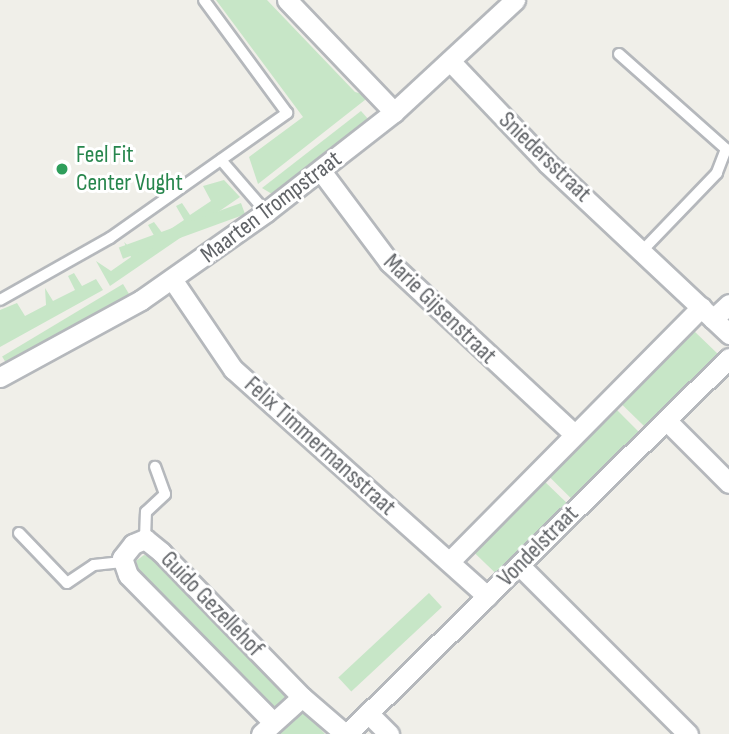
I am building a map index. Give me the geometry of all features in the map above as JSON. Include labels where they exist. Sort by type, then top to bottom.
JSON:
[{"type":"street","points":[[287,0],[394,112]]},
{"type":"street","name":"Maarten Trompstraat","points":[[0,377],[172,279],[266,212],[394,112],[514,0]]},
{"type":"street","name":"Sniedersstraat","points":[[450,61],[547,163],[643,250],[729,334]]},
{"type":"street","name":"Marie Gijsenstraat","points":[[321,171],[405,279],[574,434]]},
{"type":"street","name":"Felix Timmermansstraat","points":[[172,279],[233,369],[451,560],[487,596]]},
{"type":"street","points":[[451,560],[574,434],[707,313],[729,304]]},
{"type":"street","name":"Vondelstraat","points":[[302,697],[346,734],[729,358]]},
{"type":"street","points":[[666,420],[729,482]]},
{"type":"street","name":"Guido Gezellehof","points":[[267,728],[122,562],[145,539],[302,697]]},
{"type":"street","points":[[519,565],[688,734]]},
{"type":"street","points":[[267,728],[302,697]]},
{"type":"street","points":[[368,713],[389,734]]},
{"type":"lane","points":[[0,300],[110,238],[287,113],[204,0]]},
{"type":"lane","points":[[619,54],[726,149],[717,173],[643,250]]},
{"type":"lane","points":[[221,160],[266,212]]},
{"type":"lane","points":[[145,539],[146,512],[165,494],[155,467]]},
{"type":"lane","name":"Guido Gezellehof","points":[[19,533],[67,583],[94,565],[122,562]]},
{"type":"green space","points":[[216,0],[267,0],[355,92],[370,96],[258,184],[249,157],[303,117]]},
{"type":"green space","points":[[361,111],[369,120],[272,194],[262,188]]},
{"type":"green space","points":[[224,180],[240,197],[110,286],[96,261],[111,271],[131,257],[124,242],[136,253],[156,239],[148,225],[154,222],[163,234],[184,220],[176,206],[182,203],[190,215],[211,201],[203,186]]},
{"type":"green space","points":[[241,203],[245,214],[123,259],[119,247]]},
{"type":"green space","points":[[74,273],[82,286],[96,279],[103,290],[0,347],[0,310],[17,303],[25,316],[46,305],[45,288],[53,301],[75,290],[68,276]]},
{"type":"green space","points":[[123,284],[129,294],[8,367],[2,357]]},
{"type":"green space","points":[[693,330],[718,354],[647,428],[621,404]]},
{"type":"green space","points":[[614,407],[640,433],[573,500],[547,474]]},
{"type":"green space","points":[[541,478],[567,503],[497,575],[472,550]]},
{"type":"green space","points":[[144,555],[155,558],[287,691],[282,704],[272,709],[139,573],[136,561]]},
{"type":"green space","points":[[429,593],[442,607],[351,691],[338,678]]},
{"type":"green space","points":[[305,712],[325,734],[274,734],[297,714]]},
{"type":"place","name":"Feel Fit Center Vught","points":[[62,169]]}]
